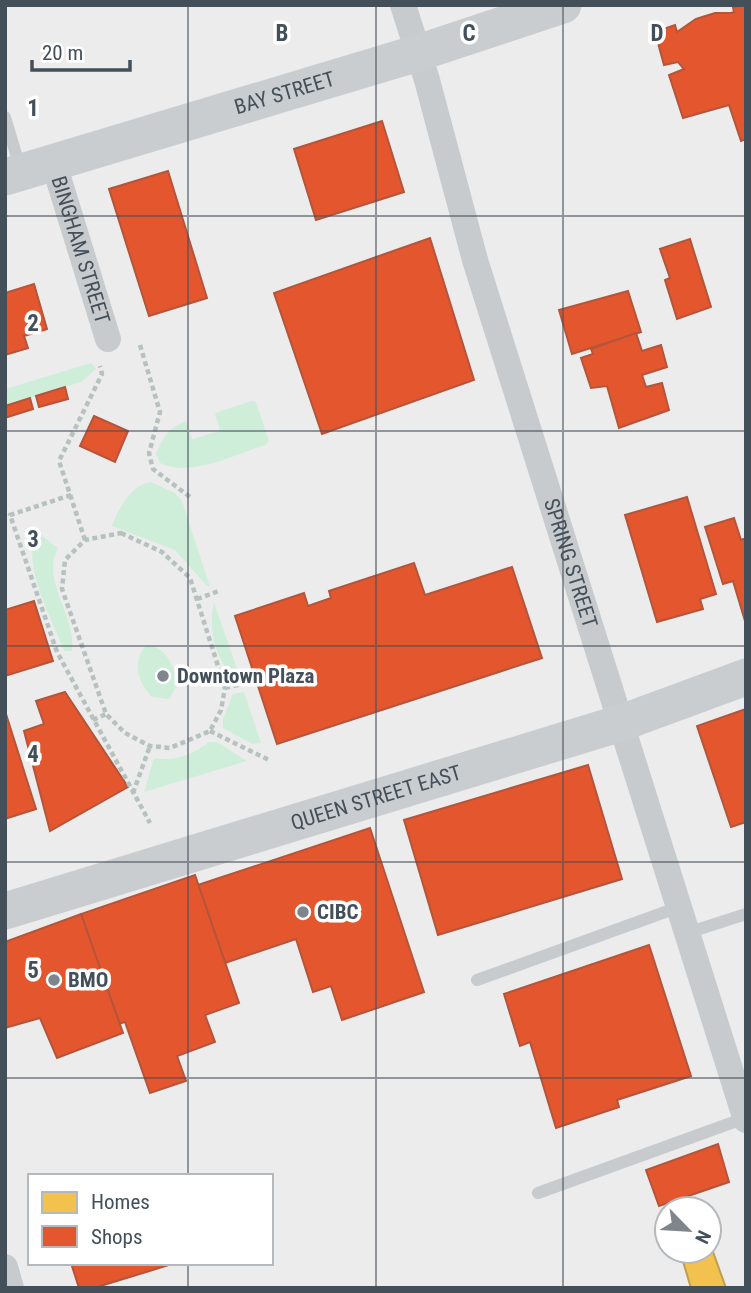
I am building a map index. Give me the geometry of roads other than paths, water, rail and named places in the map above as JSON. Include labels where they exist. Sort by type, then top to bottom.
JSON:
[{"type":"main road","name":"BAY STREET","points":[[27,170],[418,53],[563,5]]},
{"type":"main road","name":"QUEEN STREET EAST","points":[[5,911],[621,723],[746,677]]},
{"type":"street","name":"SPRING STREET","points":[[403,5],[475,260],[746,1119]]},
{"type":"street","name":"BINGHAM STREET","points":[[27,170],[103,350]]},
{"type":"lane","points":[[5,117],[27,170]]},
{"type":"lane","points":[[477,980],[679,907]]},
{"type":"lane","points":[[687,933],[746,914]]},
{"type":"lane","points":[[538,1193],[746,1119]]},
{"type":"place","name":"Downtown Plaza","points":[[163,676]]},
{"type":"place","name":"CIBC","points":[[303,912]]},
{"type":"place","name":"BMO","points":[[54,980]]}]
